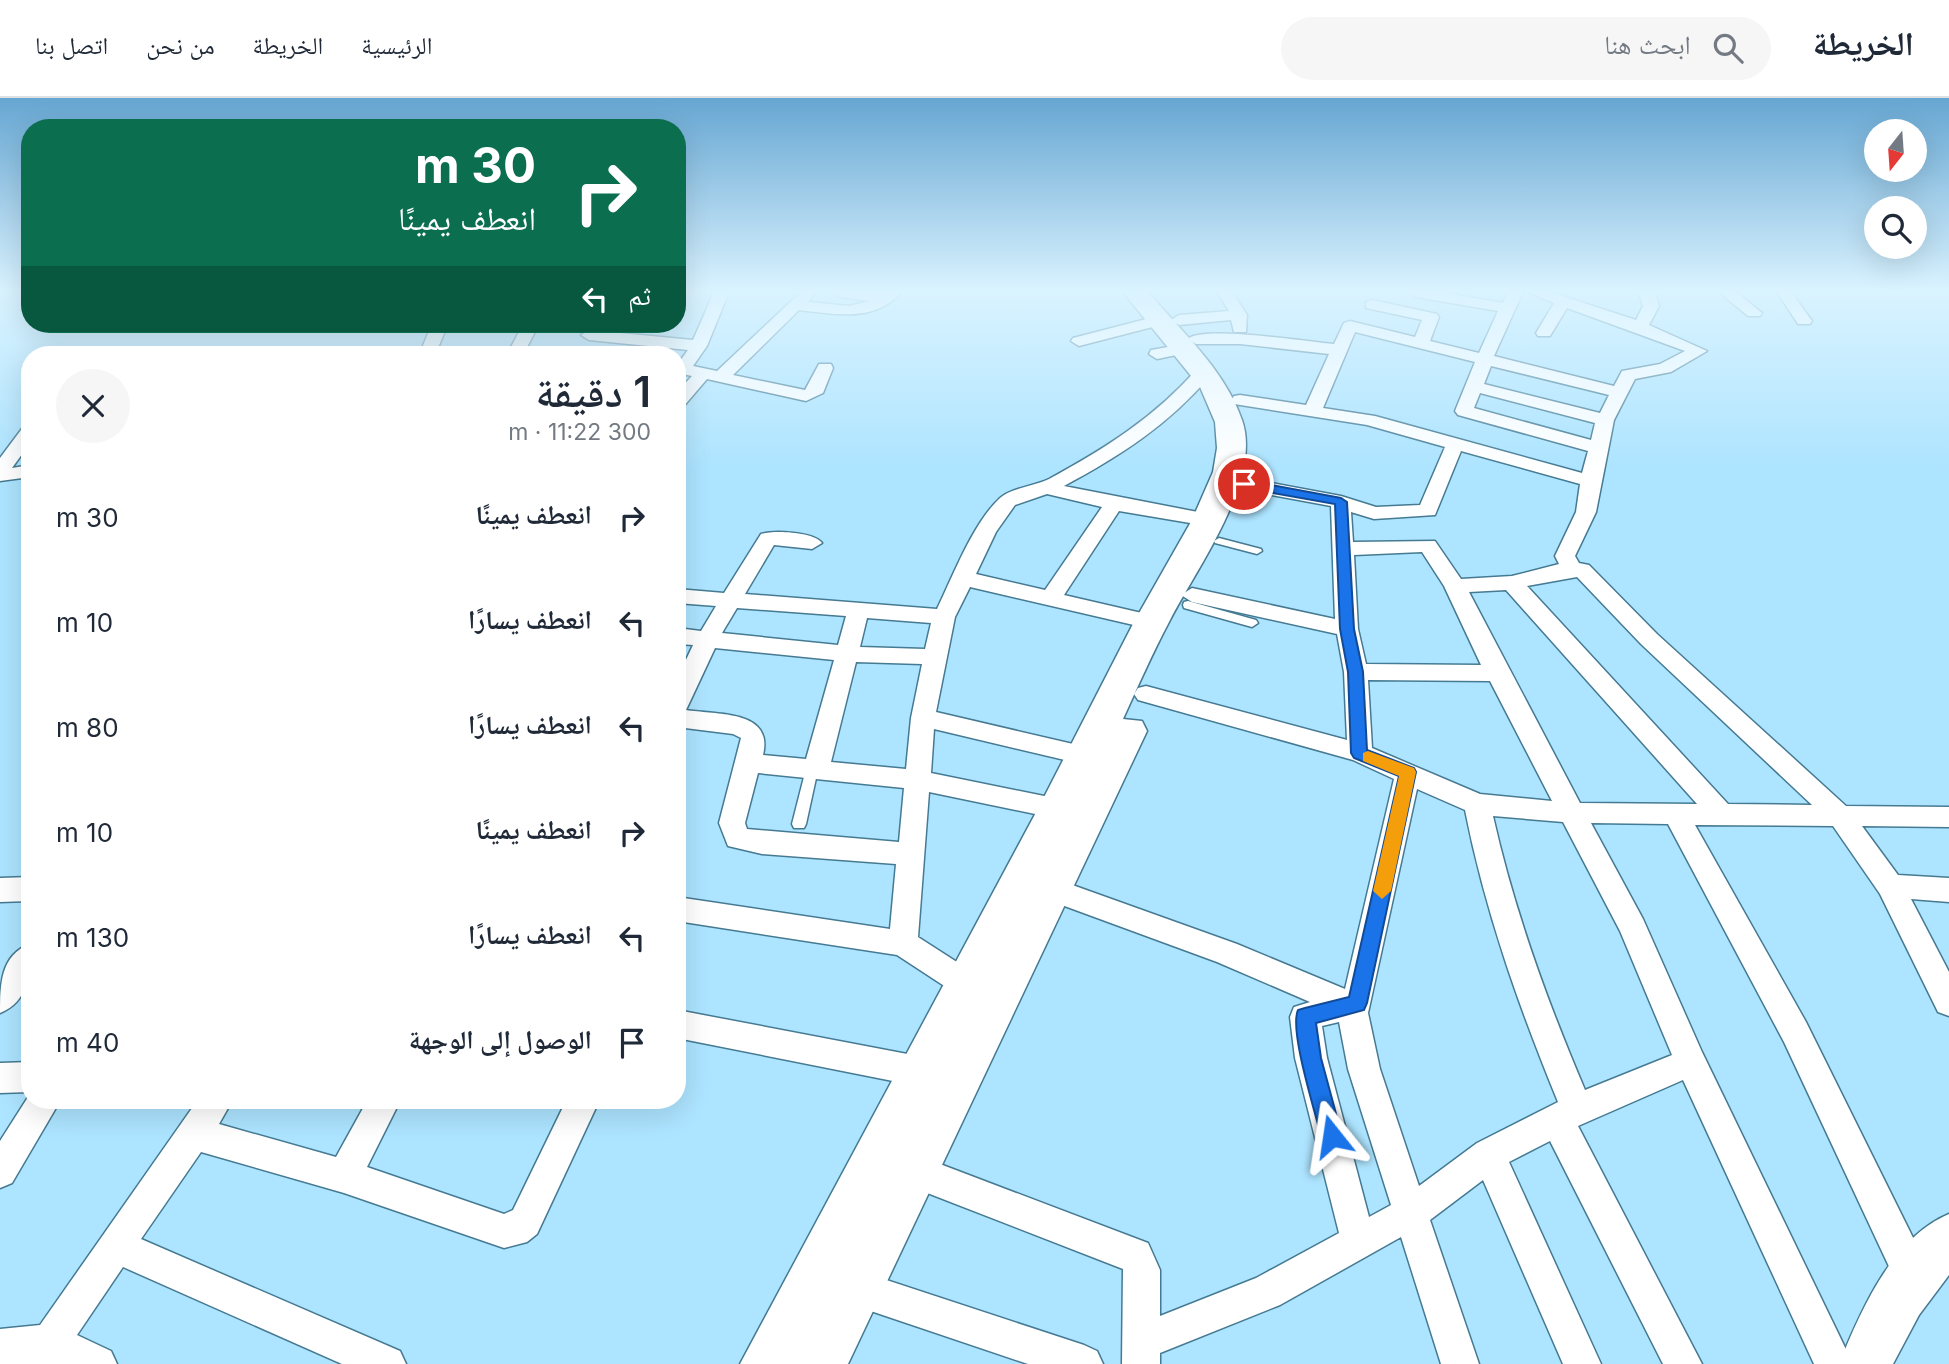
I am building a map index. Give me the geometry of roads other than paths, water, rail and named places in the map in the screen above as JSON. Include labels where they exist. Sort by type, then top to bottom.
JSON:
[{"type":"main road","points":[[1184,351],[1229,422],[1232,448],[1228,472],[1228,537]]},
{"type":"main road","points":[[769,1364],[1086,756],[1177,607],[1228,537],[1249,463],[1248,438],[1240,400],[1191,351]]},
{"type":"main road","points":[[817,1364],[1146,694],[1177,607]]},
{"type":"main road","points":[[1867,1364],[1889,1312],[1913,1277],[1949,1239]]},
{"type":"street","points":[[686,393],[742,351]]},
{"type":"street","points":[[903,943],[923,718],[944,617],[986,533],[1008,501],[1046,488],[1106,456],[1140,434],[1179,401],[1173,351]]},
{"type":"street","points":[[1313,410],[1340,351]]},
{"type":"street","points":[[1455,351],[1619,392]]},
{"type":"street","points":[[1488,351],[1465,412],[1600,448]]},
{"type":"street","points":[[1572,570],[1565,556],[1578,534],[1586,512],[1590,481],[1605,420],[1628,375],[1665,368],[1699,352],[1697,351]]},
{"type":"street","points":[[686,370],[807,396],[814,393],[825,368]]},
{"type":"street","points":[[1473,386],[1605,420]]},
{"type":"street","points":[[1240,400],[1369,420],[1590,481]]},
{"type":"street","points":[[0,473],[21,443]]},
{"type":"street","points":[[1244,484],[1341,502],[1374,513],[1428,511],[1455,444]]},
{"type":"street","points":[[0,473],[21,472]]},
{"type":"street","points":[[1046,488],[1114,504],[1228,537]]},
{"type":"street","points":[[1341,502],[1347,629],[1356,672],[1360,753]]},
{"type":"street","points":[[1049,600],[1114,504]]},
{"type":"street","points":[[686,686],[707,639],[732,602],[768,538],[813,543]]},
{"type":"street","points":[[1345,549],[1428,545],[1455,586],[1497,673],[1633,929],[1691,1062],[1835,1364]]},
{"type":"street","points":[[1455,586],[1512,583],[1582,570],[1649,639],[1840,816],[1890,886],[1949,1002]]},
{"type":"street","points":[[965,579],[1049,600],[1177,607],[1347,629]]},
{"type":"street","points":[[1512,583],[1722,815]]},
{"type":"street","points":[[686,597],[944,617]]},
{"type":"street","points":[[814,770],[858,612]]},
{"type":"street","points":[[686,637],[847,654],[934,657]]},
{"type":"street","points":[[1356,672],[1497,673]]},
{"type":"street","points":[[1146,694],[1360,753],[1477,804],[1573,813],[1677,816],[1949,817]]},
{"type":"street","points":[[923,718],[1086,756]]},
{"type":"street","points":[[686,719],[746,729],[754,740],[732,823],[737,838],[762,843],[910,854]]},
{"type":"street","points":[[748,763],[918,780],[1059,809]]},
{"type":"street","points":[[1358,1240],[1311,1058],[1305,1021],[1308,1013],[1357,1003],[1408,772]]},
{"type":"street","points":[[1477,804],[1486,853],[1567,1115],[1682,1364]]},
{"type":"street","points":[[1677,816],[1795,1032],[1913,1277]]},
{"type":"street","points":[[1890,886],[1949,890]]},
{"type":"street","points":[[1050,889],[1227,953],[1351,1006]]},
{"type":"street","points":[[686,910],[903,943],[966,984]]},
{"type":"street","points":[[0,999],[21,973]]},
{"type":"street","points":[[1351,1006],[1364,1069],[1460,1364]]},
{"type":"street","points":[[686,1026],[923,1072]]},
{"type":"street","points":[[911,1170],[1135,1256],[1142,1270],[1141,1353],[1267,1292],[1411,1213],[1489,1155],[1567,1115],[1691,1062]]},
{"type":"street","points":[[0,1078],[21,1077]]},
{"type":"street","points":[[0,1171],[39,1109]]},
{"type":"street","points":[[43,1353],[211,1109]]},
{"type":"street","points":[[344,1175],[380,1109]]},
{"type":"street","points":[[195,1134],[344,1175],[504,1231],[515,1230],[525,1222],[579,1109]]},
{"type":"street","points":[[1489,1155],[1582,1364]]},
{"type":"street","points":[[116,1246],[268,1315],[387,1364]]},
{"type":"street","points":[[853,1287],[1084,1364]]},
{"type":"street","points":[[0,1348],[98,1364]]},
{"type":"lane","points":[[1177,607],[1252,622]]},
{"type":"lane","points":[[799,824],[814,770]]}]
